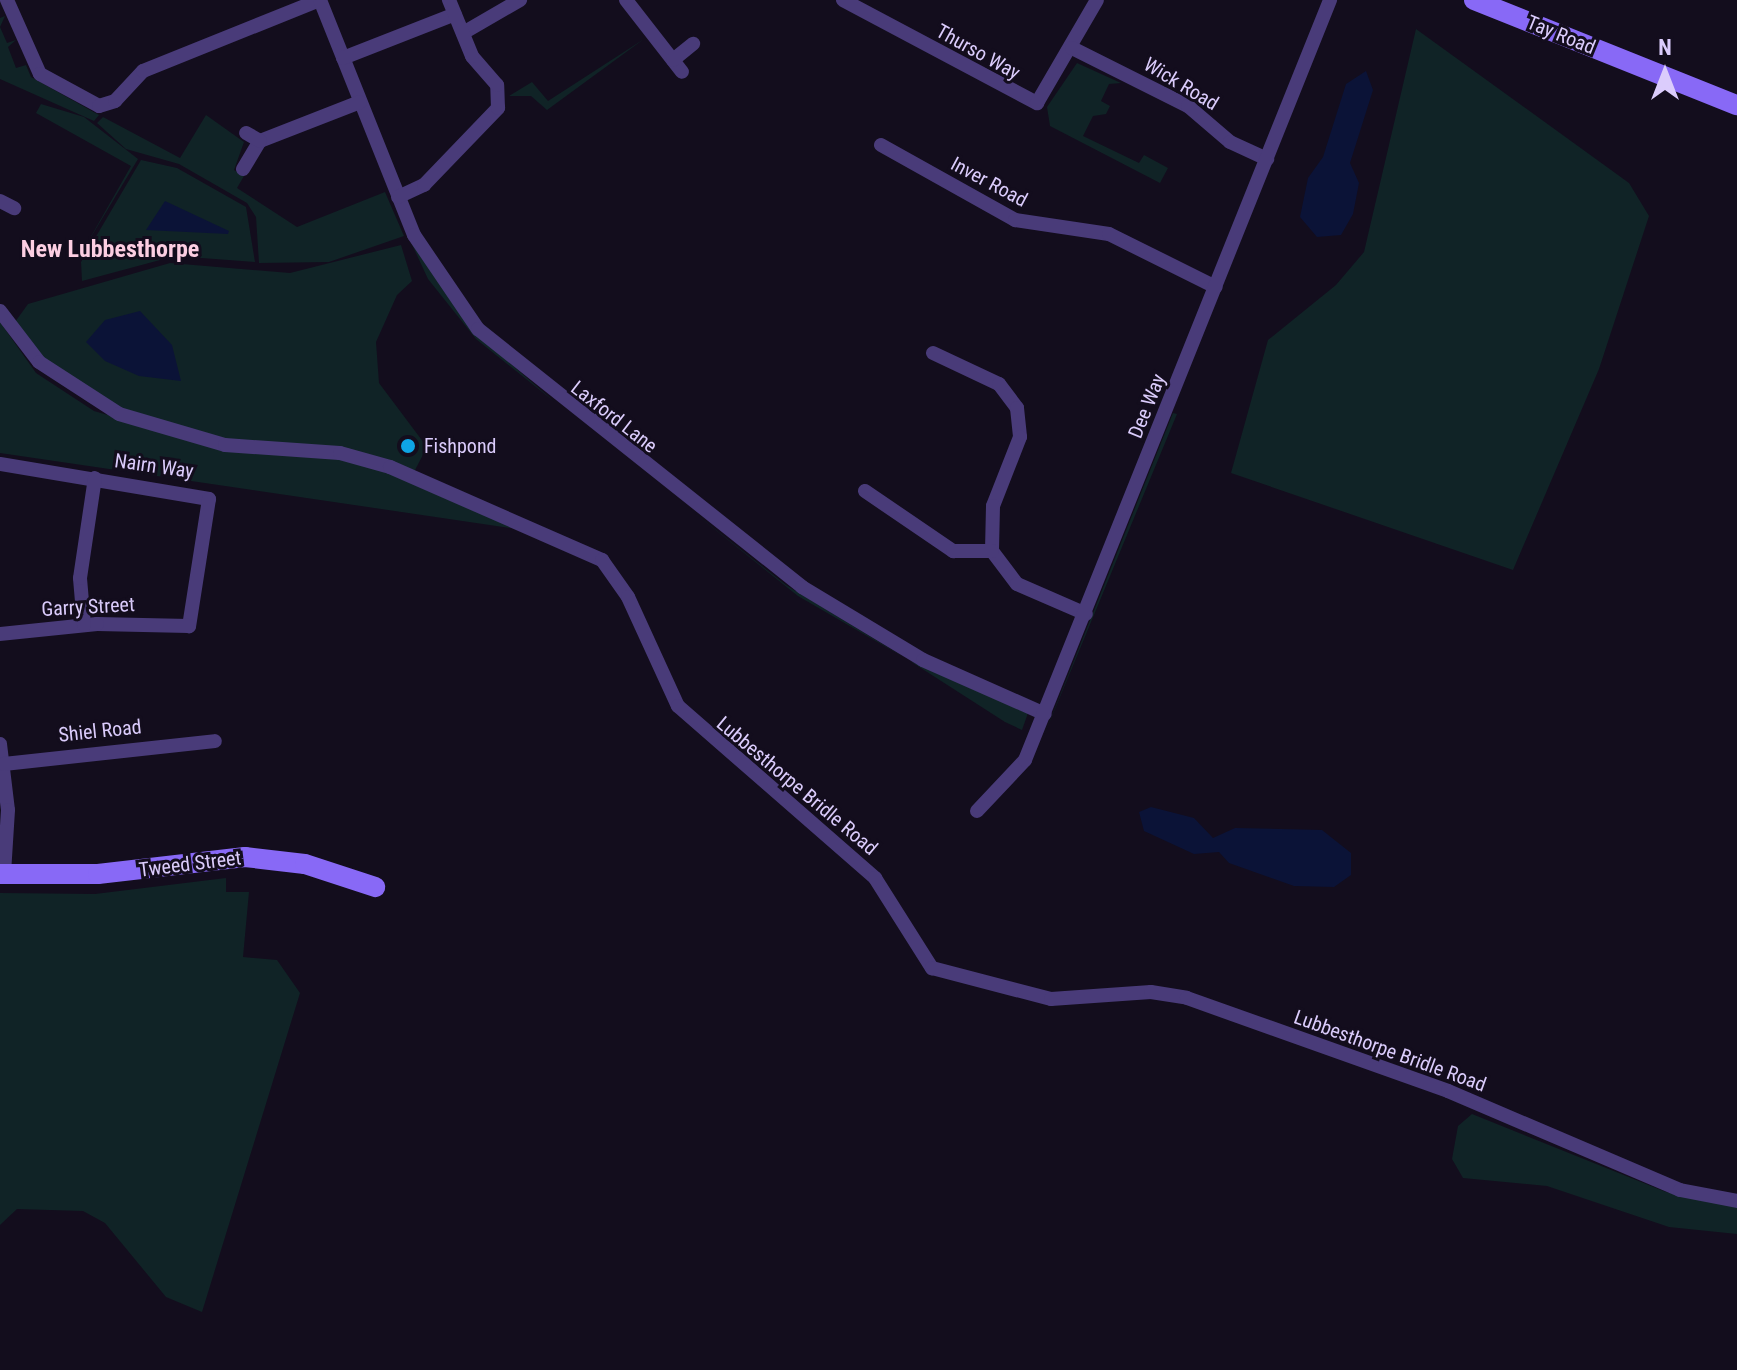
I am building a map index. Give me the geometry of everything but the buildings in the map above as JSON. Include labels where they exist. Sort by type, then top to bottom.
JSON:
[{"type":"street","points":[[7,0],[40,74],[99,106],[115,101],[143,71],[320,0]]},
{"type":"street","name":"Laxford Lane","points":[[320,0],[398,197],[461,309],[559,399],[834,608],[945,671],[1045,714]]},
{"type":"street","points":[[463,33],[520,0]]},
{"type":"street","points":[[626,0],[678,66],[693,44]]},
{"type":"street","name":"Thurso Way","points":[[843,0],[1032,103],[1044,100],[1097,0]]},
{"type":"street","name":"Dee Way","points":[[977,811],[1019,771],[1045,714],[1330,0]]},
{"type":"street","name":"Tay Road","points":[[1474,0],[1737,105]]},
{"type":"street","points":[[343,58],[452,7],[463,33],[497,85],[498,108],[424,185],[398,197]]},
{"type":"street","name":"Wick Road","points":[[1072,48],[1188,106],[1230,142],[1267,159]]},
{"type":"street","points":[[243,169],[260,141],[360,102]]},
{"type":"street","points":[[246,133],[260,141]]},
{"type":"street","name":"Inver Road","points":[[881,145],[1015,220],[1109,234],[1216,287]]},
{"type":"street","points":[[0,201],[14,208]]},
{"type":"street","name":"Lubbesthorpe Bridle Road","points":[[0,311],[39,362],[119,414],[225,445],[340,453],[390,467],[602,560],[628,597],[678,706],[875,878],[932,968],[1051,999],[1151,992],[1187,998],[1448,1091],[1680,1190],[1737,1201]]},
{"type":"street","points":[[933,353],[999,384],[1017,408],[1020,437],[993,506],[992,551],[1017,584],[1086,614]]},
{"type":"street","name":"Nairn Way","points":[[0,464],[207,496],[191,623],[178,627]]},
{"type":"street","points":[[84,625],[80,578],[95,478]]},
{"type":"street","points":[[865,491],[953,551],[992,551]]},
{"type":"street","name":"Garry Street","points":[[0,634],[84,625],[178,627]]},
{"type":"street","name":"Shiel Road","points":[[4,764],[208,742],[200,726]]},
{"type":"street","points":[[0,744],[4,764],[2,874]]},
{"type":"street","name":"Tweed Street","points":[[2,874],[107,874],[245,857],[305,864],[375,887]]},
{"type":"green space","points":[[0,27],[7,43],[16,40],[8,47],[16,68],[26,65],[31,77],[99,115],[94,121],[0,79]]},
{"type":"green space","points":[[1416,29],[1629,183],[1649,216],[1599,369],[1513,570],[1231,473],[1268,340],[1336,285],[1364,252]]},
{"type":"green space","points":[[644,39],[547,110],[531,96],[509,96],[532,82],[548,101]]},
{"type":"green space","points":[[1077,63],[1121,83],[1109,84],[1101,101],[1110,106],[1106,114],[1093,116],[1083,136],[1139,163],[1144,155],[1168,168],[1160,183],[1050,126],[1047,107]]},
{"type":"green space","points":[[41,104],[84,117],[138,159],[85,247],[131,166],[36,113]]},
{"type":"green space","points":[[206,115],[244,142],[234,170],[244,176],[237,188],[297,227],[385,192],[404,236],[329,262],[259,263],[256,217],[247,203],[179,164],[126,149],[97,123],[103,117],[180,158]]},
{"type":"green space","points":[[141,160],[177,168],[246,207],[255,262],[175,256],[82,281],[81,262]]},
{"type":"green space","points":[[410,240],[475,333],[556,403],[476,339],[428,279]]},
{"type":"green space","points":[[401,245],[412,281],[397,295],[376,342],[379,383],[427,447],[414,472],[234,443],[118,409],[41,360],[15,322],[28,304],[170,263],[290,273]]},
{"type":"green space","points":[[0,322],[36,373],[94,411],[224,449],[357,460],[538,532],[0,453]]},
{"type":"green space","points":[[1173,413],[1177,414],[1043,738]]},
{"type":"green space","points":[[688,508],[786,585],[905,658],[798,596]]},
{"type":"green space","points":[[910,661],[1028,713],[1022,730],[1005,722]]},
{"type":"green space","points":[[226,878],[226,892],[249,892],[243,957],[277,960],[300,993],[202,1312],[166,1297],[105,1223],[83,1211],[17,1209],[0,1225],[0,893],[95,894]]},
{"type":"green space","points":[[1472,1114],[1666,1192],[1737,1207],[1737,1234],[1669,1227],[1547,1186],[1463,1178],[1452,1159],[1458,1126]]},
{"type":"water","points":[[1366,71],[1373,90],[1350,163],[1359,183],[1353,214],[1341,235],[1317,237],[1300,217],[1308,178],[1323,157],[1346,84]]},
{"type":"water","points":[[165,201],[229,231],[228,234],[146,230]]},
{"type":"water","points":[[140,311],[172,345],[181,381],[139,376],[105,361],[86,342],[105,320]]},
{"type":"water","points":[[1151,807],[1194,818],[1213,838],[1235,828],[1322,830],[1351,853],[1351,875],[1334,887],[1294,886],[1229,863],[1219,852],[1194,854],[1144,831],[1139,812]]},
{"type":"place","name":"Fishpond","points":[[408,446]]},
{"type":"district","name":"New Lubbesthorpe","points":[[110,250]]}]
